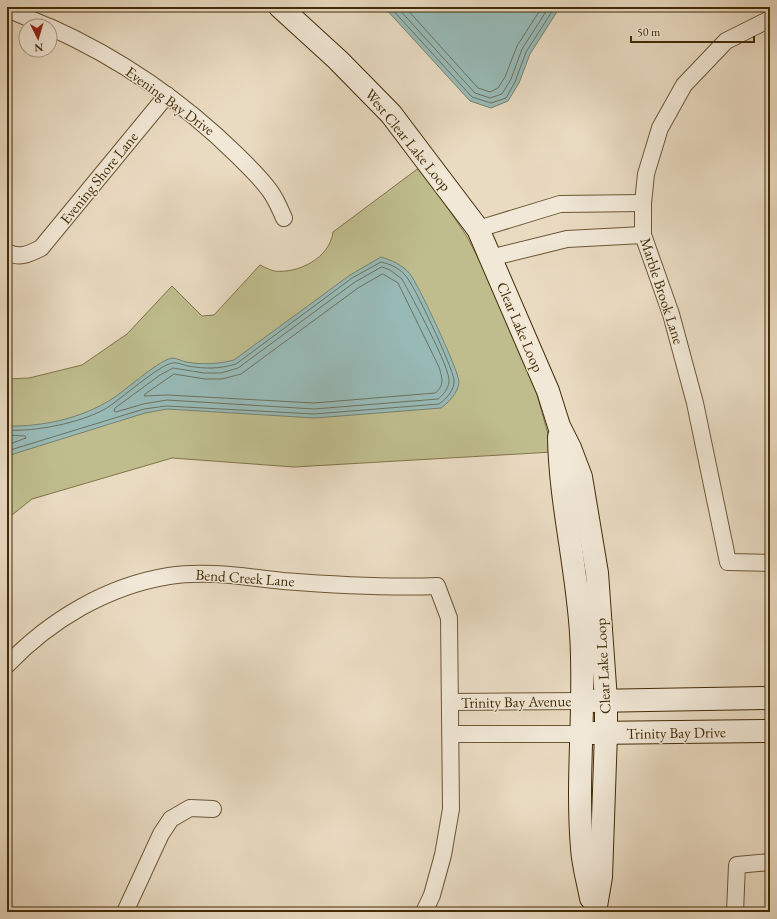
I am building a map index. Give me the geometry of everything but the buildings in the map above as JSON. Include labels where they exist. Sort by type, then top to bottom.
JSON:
[{"type":"street","name":"West Clear Lake Loop","points":[[280,7],[338,60],[390,114],[478,229]]},
{"type":"street","points":[[7,9],[28,18]]},
{"type":"street","name":"Marble Brook Lane","points":[[770,19],[726,41],[684,85],[660,128],[646,174],[643,203],[643,235],[671,314],[695,403],[728,562],[770,563]]},
{"type":"street","name":"Evening Bay Drive","points":[[58,31],[108,58],[167,95],[217,135],[271,191],[284,218]]},
{"type":"street","name":"Evening Shore Lane","points":[[7,252],[14,256],[27,255],[41,248],[167,95]]},
{"type":"street","points":[[478,229],[560,204],[643,203]]},
{"type":"street","name":"Clear Lake Loop","points":[[478,229],[548,391],[558,426],[570,448],[581,477],[590,522],[597,573],[606,700],[601,877],[595,912]]},
{"type":"street","points":[[490,258],[567,240],[643,235]]},
{"type":"street","name":"Clear Lake Loop","points":[[558,426],[559,455],[581,632],[583,701],[580,807],[582,848],[595,912]]},
{"type":"street","name":"Bend Creek Lane","points":[[7,664],[25,646],[47,628],[74,611],[100,597],[132,584],[169,576],[202,573],[335,585],[394,588],[437,586],[449,618],[450,702]]},
{"type":"street","points":[[583,701],[770,698]]},
{"type":"street","name":"Trinity Bay Avenue","points":[[450,702],[583,701]]},
{"type":"street","points":[[424,912],[432,895],[443,855],[451,809],[450,702]]},
{"type":"street","name":"Trinity Bay Drive","points":[[582,734],[770,731]]},
{"type":"street","name":"Trinity Bay Avenue","points":[[450,734],[582,734]]},
{"type":"street","points":[[125,912],[161,834],[171,819],[190,808],[213,809]]},
{"type":"street","points":[[735,912],[737,865],[770,862]]},
{"type":"shaded area","points":[[420,167],[466,235],[505,309],[533,380],[553,452],[294,467],[172,458],[32,499],[7,519],[7,379],[29,378],[82,365],[127,334],[172,286],[202,316],[214,315],[260,265],[274,271],[293,270],[302,267],[319,257],[331,241],[333,232]]},
{"type":"water","points":[[384,7],[560,7],[530,54],[519,83],[508,101],[491,108],[470,101]]},
{"type":"water","points":[[381,257],[397,263],[410,274],[446,346],[459,382],[453,397],[441,408],[315,418],[167,409],[145,413],[7,456],[7,426],[36,425],[66,419],[94,409],[119,394],[160,363],[172,358],[186,362],[204,364],[234,360],[350,275]]}]
